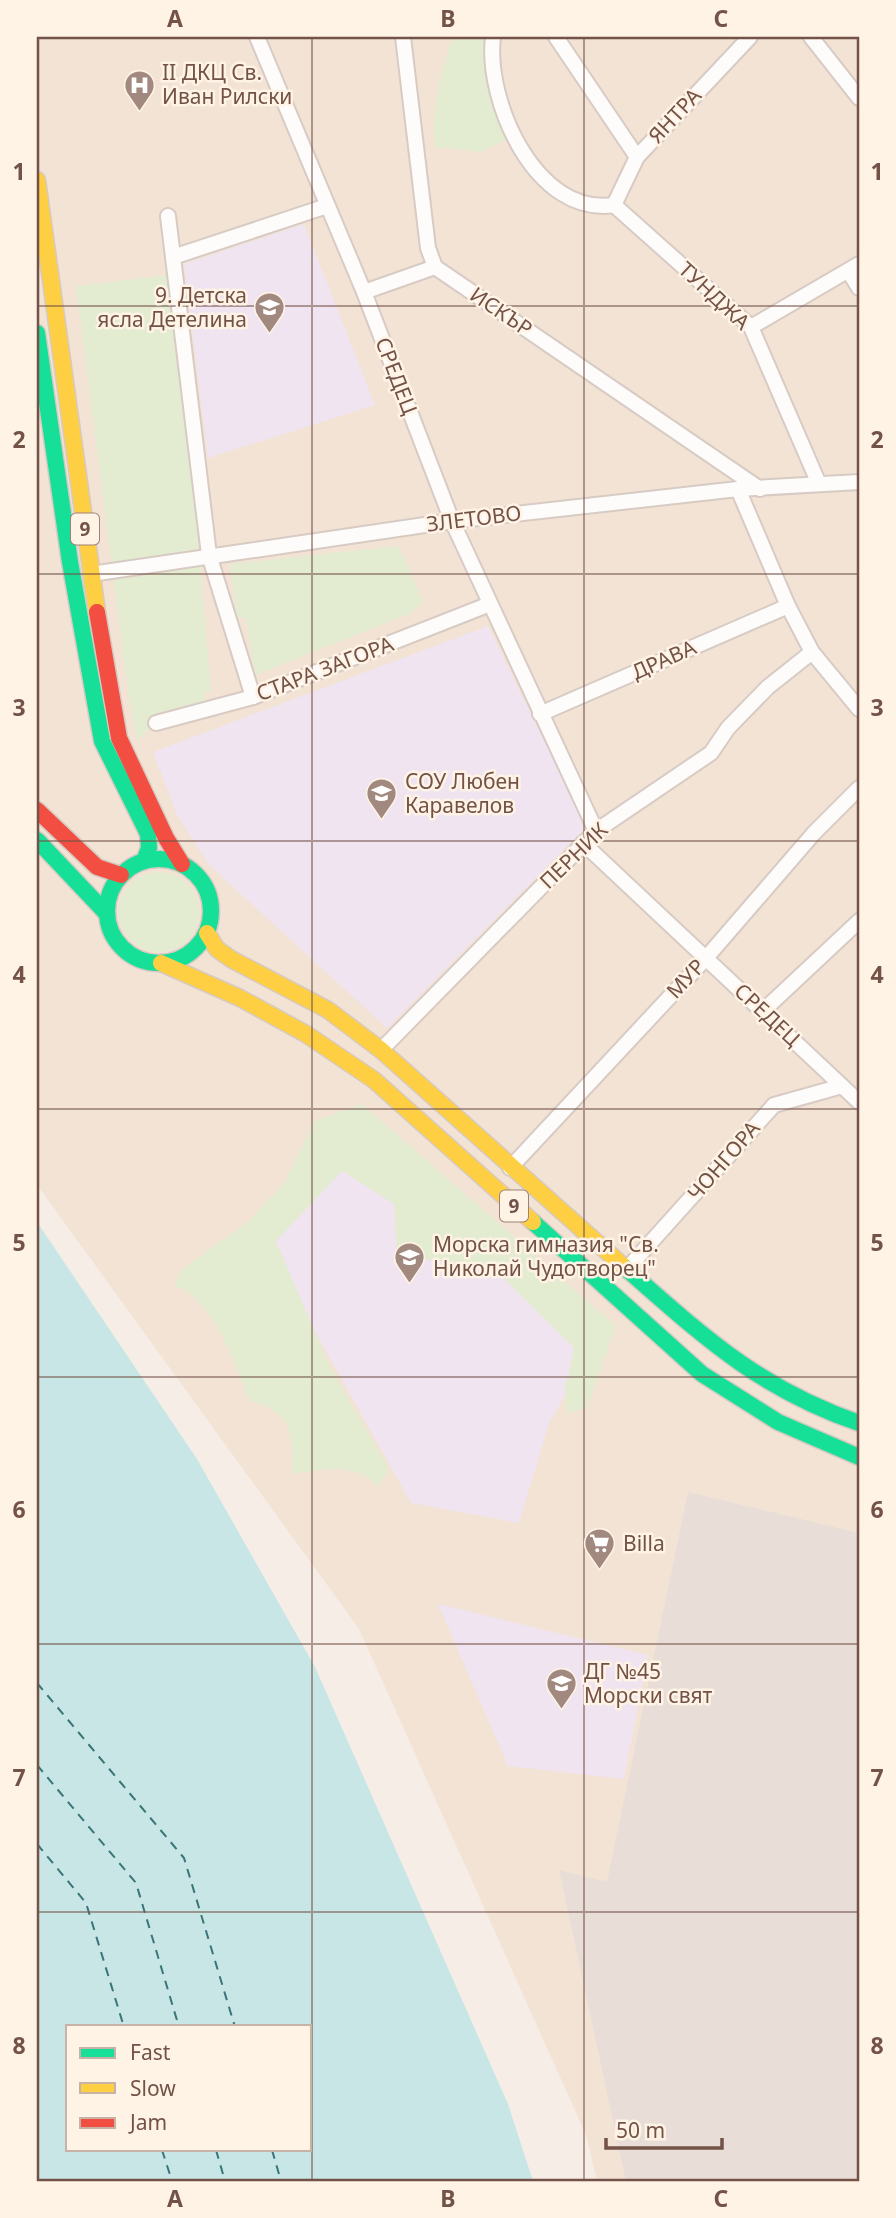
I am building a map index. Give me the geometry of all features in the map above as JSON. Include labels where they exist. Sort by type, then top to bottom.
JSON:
[{"type":"main road","name":"9","points":[[37,180],[40,236],[91,574],[119,738],[160,826],[182,864],[198,876],[209,894],[211,914],[206,933],[217,949],[230,958],[328,1010],[381,1050],[510,1168],[715,1346],[761,1378],[818,1409],[859,1423]]},
{"type":"main road","name":"9","points":[[37,333],[70,562],[102,741],[148,834],[149,848],[144,861]]},
{"type":"main road","points":[[37,810],[97,867],[108,873],[121,875]]},
{"type":"main road","points":[[37,840],[78,880],[107,914]]},
{"type":"main road","points":[[107,914],[109,898],[121,875],[144,861],[163,859],[182,864]]},
{"type":"main road","name":"9","points":[[107,914],[111,930],[123,948],[141,959],[161,963],[228,993],[306,1034],[374,1080],[702,1374],[749,1408],[804,1436],[859,1458]]},
{"type":"main road","points":[[161,963],[188,954],[206,933]]},
{"type":"street","name":"СРЕДЕЦ","points":[[257,37],[364,292],[452,521],[596,831]]},
{"type":"street","points":[[364,292],[435,267],[428,248],[403,37]]},
{"type":"street","points":[[494,37],[494,82],[505,117],[521,149],[548,183],[563,195],[597,207],[614,205]]},
{"type":"street","points":[[556,37],[637,158]]},
{"type":"street","name":"ЯНТРА","points":[[614,205],[637,158],[750,37]]},
{"type":"street","points":[[811,37],[859,98]]},
{"type":"street","name":"ТУНДЖА","points":[[614,205],[751,327],[819,484]]},
{"type":"street","points":[[173,257],[327,206]]},
{"type":"street","points":[[167,216],[209,555],[253,697]]},
{"type":"street","name":"ИСКЪР","points":[[435,267],[760,489]]},
{"type":"street","points":[[751,327],[854,268],[859,288]]},
{"type":"street","name":"ЗЛЕТОВО","points":[[91,574],[452,521],[738,489],[859,482]]},
{"type":"street","points":[[738,489],[788,606],[812,652],[859,709]]},
{"type":"street","name":"СТАРА ЗАГОРА","points":[[156,723],[253,697],[490,604]]},
{"type":"street","name":"ДРАВА","points":[[540,714],[788,606]]},
{"type":"street","name":"ПЕРНИК","points":[[381,1050],[596,831],[711,753],[728,728],[768,687],[812,652]]},
{"type":"street","name":"МУР","points":[[510,1168],[706,958],[814,833],[859,788]]},
{"type":"street","name":"СРЕДЕЦ","points":[[583,844],[859,1101]]},
{"type":"street","points":[[763,1011],[859,921]]},
{"type":"street","name":"ЧОНГОРА","points":[[626,1270],[774,1105],[842,1086]]},
{"type":"shaded area","points":[[37,37],[859,37],[859,2181],[597,2181],[586,2135],[359,1629],[37,1185]]},
{"type":"shaded area","name":"9. Детска ясла Детелина","points":[[304,224],[375,405],[208,458],[184,264]]},
{"type":"shaded area","name":"СОУ Любен Каравелов","points":[[488,626],[586,827],[387,1028],[209,865],[177,815],[153,752]]},
{"type":"shaded area","name":"Морска гимназия \"Св. Николай Чудотворец\"","points":[[357,1120],[595,1344],[549,1423],[519,1523],[411,1503],[255,1224]]},
{"type":"shaded area","points":[[688,1492],[859,1533],[859,2181],[626,2181],[559,1870],[607,1882]]},
{"type":"shaded area","name":"ДГ №45 Морски свят","points":[[438,1604],[648,1655],[624,1779],[508,1766]]},
{"type":"green space","points":[[453,37],[488,37],[490,89],[510,138],[481,152],[435,147],[434,119],[438,91]]},
{"type":"green space","points":[[175,274],[211,691],[204,692],[206,710],[156,723],[137,740],[128,691],[76,286]]},
{"type":"green space","points":[[399,546],[423,602],[411,613],[255,675],[246,618],[237,619],[230,564]]},
{"type":"green space","points":[[159,872],[174,875],[187,884],[196,897],[199,912],[196,927],[187,940],[174,949],[159,952],[144,949],[131,940],[122,927],[119,912],[122,897],[131,884],[144,875]]},
{"type":"green space","points":[[362,1104],[616,1326],[587,1408],[567,1413],[565,1389],[574,1348],[495,1270],[397,1255],[394,1204],[342,1171],[276,1241],[330,1367],[389,1469],[378,1486],[368,1478],[348,1470],[328,1469],[293,1474],[288,1426],[275,1412],[249,1400],[230,1352],[212,1318],[189,1293],[175,1286],[180,1271],[250,1220],[285,1182],[314,1121]]},
{"type":"water","points":[[37,1222],[197,1459],[315,1667],[508,2104],[533,2181],[37,2181]]},
{"type":"ferry route","points":[[37,1683],[184,1858],[234,2025]]},
{"type":"ferry route","points":[[37,1765],[136,1883],[178,2025]]},
{"type":"ferry route","points":[[37,1844],[86,1903],[123,2025]]},
{"type":"ferry route","points":[[163,2152],[172,2181]]},
{"type":"ferry route","points":[[217,2152],[225,2181]]},
{"type":"ferry route","points":[[273,2152],[281,2181]]},
{"type":"traffic: fast","points":[[37,333],[70,562],[102,741],[148,834],[149,848],[144,861]]},
{"type":"traffic: fast","points":[[37,840],[107,914]]},
{"type":"traffic: fast","points":[[159,859],[179,863],[196,874],[207,891],[211,911],[207,931],[196,948],[179,959],[159,963],[139,959],[122,948],[111,931],[107,911],[111,891],[122,874],[139,863],[159,859]]},
{"type":"traffic: fast","points":[[533,1222],[702,1374],[778,1422],[859,1457]]},
{"type":"traffic: fast","points":[[622,1265],[705,1336],[760,1376],[823,1409],[859,1423]]},
{"type":"traffic: slow","points":[[37,180],[97,612]]},
{"type":"traffic: slow","points":[[207,933],[217,949],[231,959],[328,1010],[381,1050],[622,1265]]},
{"type":"traffic: slow","points":[[161,963],[240,998],[306,1034],[374,1080],[533,1222]]},
{"type":"traffic: jam","points":[[97,612],[119,738],[166,838],[182,864]]},
{"type":"traffic: jam","points":[[37,810],[97,867],[121,875]]},
{"type":"place","name":"II ДКЦ Св. Иван Рилски","points":[[139,112]]},
{"type":"place","name":"9. Детска ясла Детелина","points":[[270,335]]},
{"type":"place","name":"СОУ Любен Каравелов","points":[[382,821]]},
{"type":"place","name":"Морска гимназия \"Св. Николай Чудотворец\"","points":[[410,1284]]},
{"type":"place","name":"Billa","points":[[600,1571]]},
{"type":"place","name":"ДГ №45 Морски свят","points":[[561,1711]]}]
